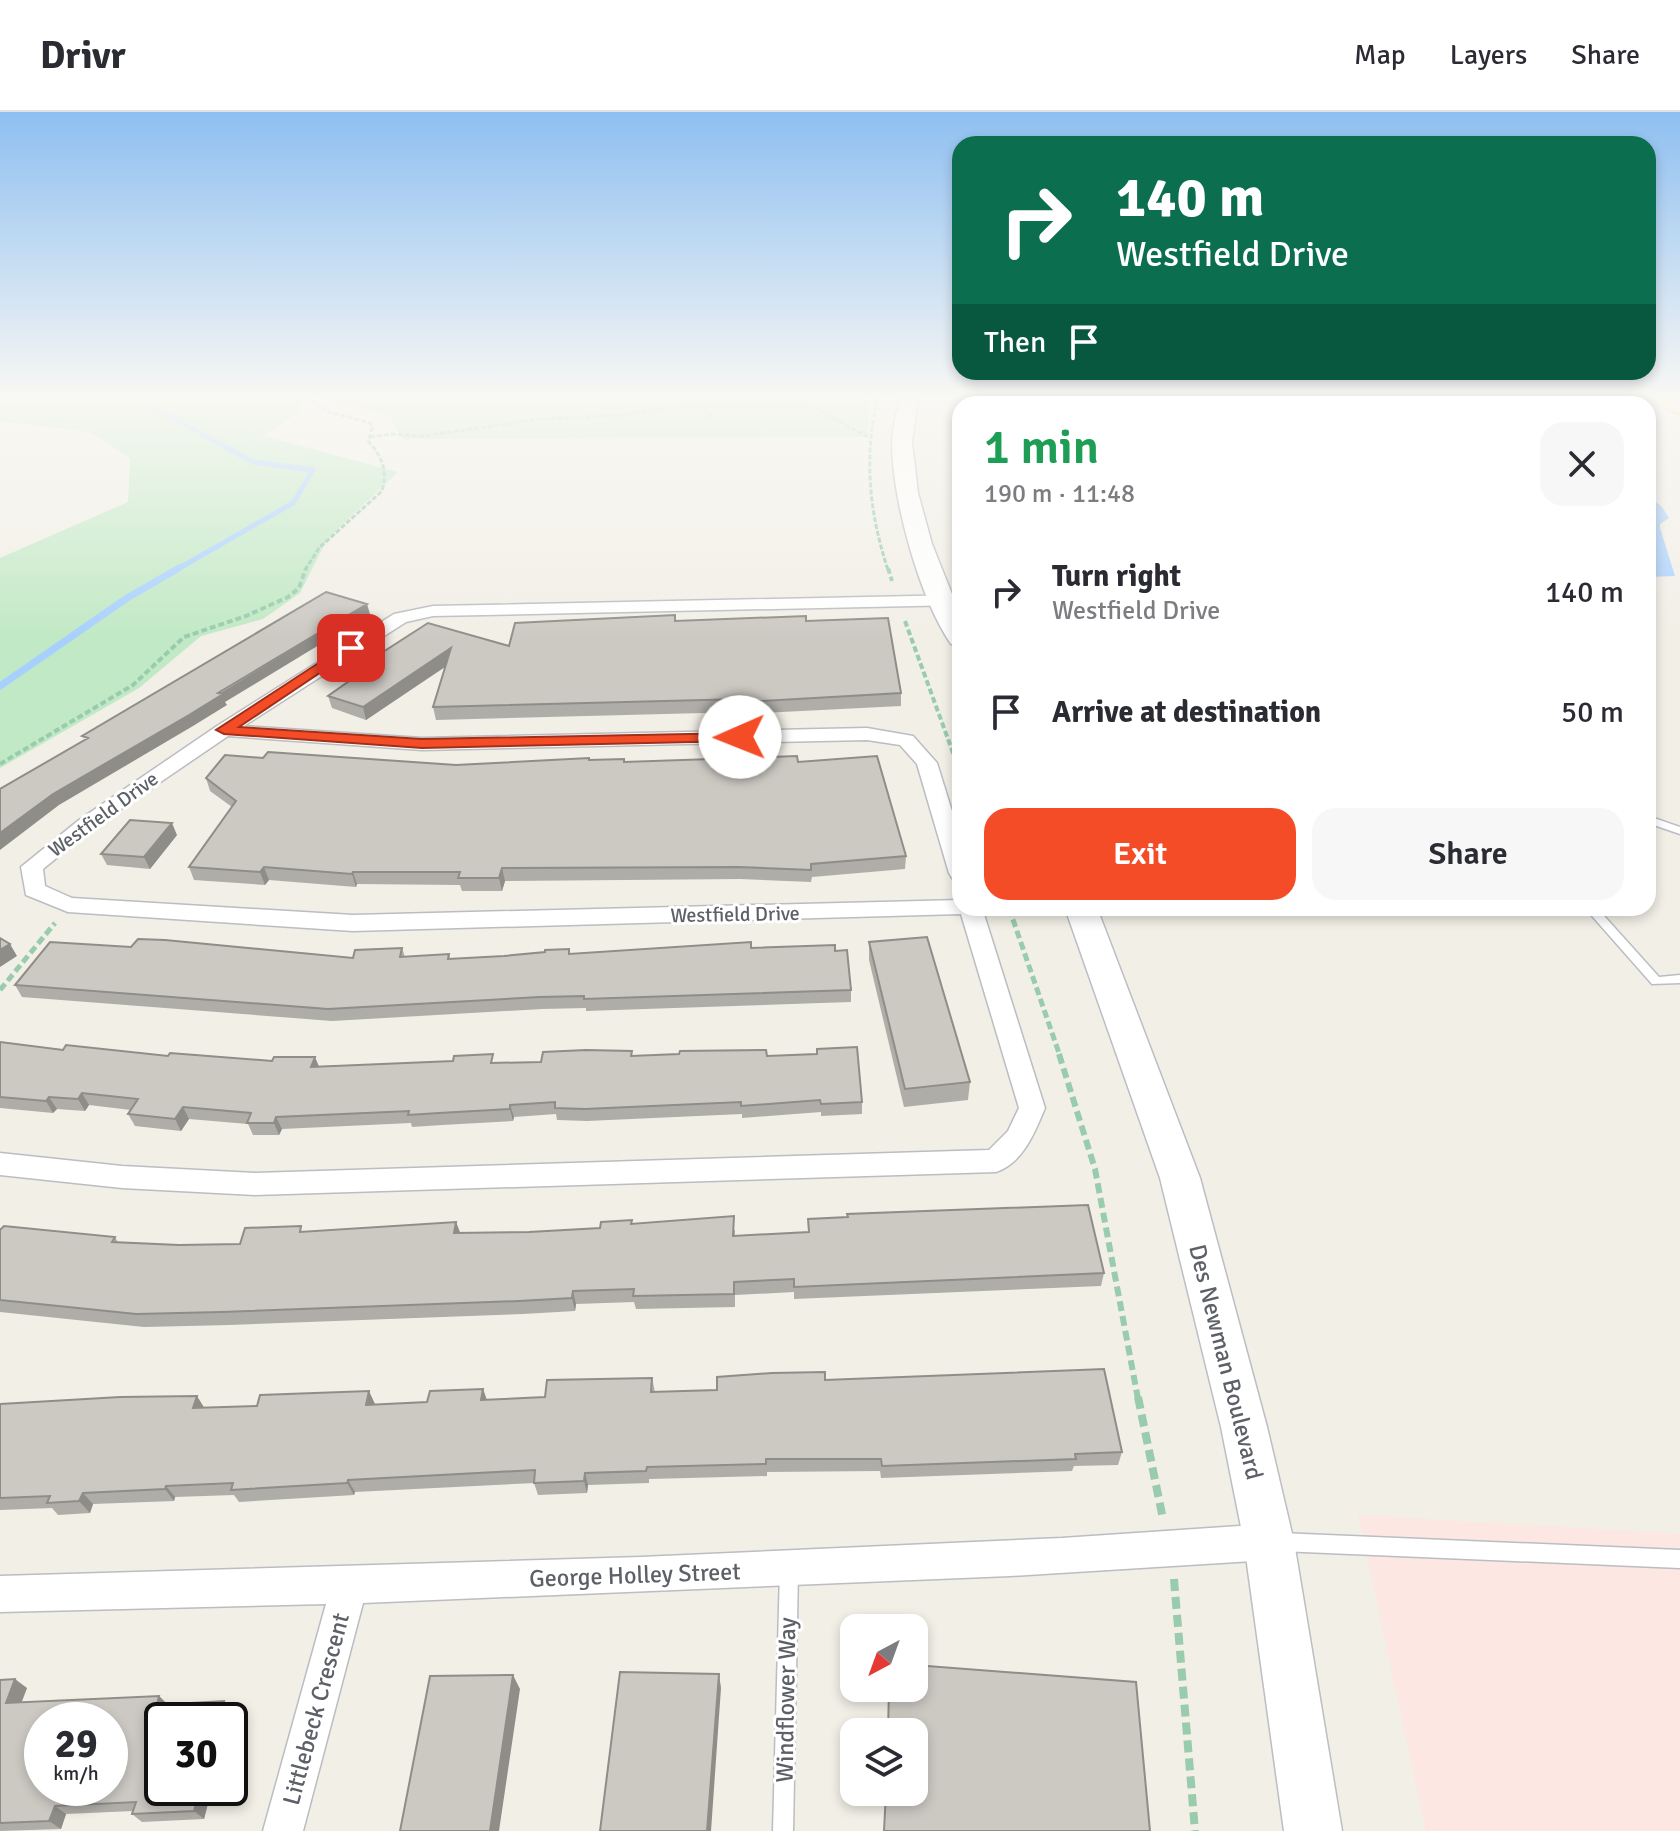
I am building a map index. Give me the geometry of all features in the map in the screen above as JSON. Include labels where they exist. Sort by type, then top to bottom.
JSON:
[{"type":"street","points":[[907,479],[911,508],[950,600]]},
{"type":"street","name":"Westfield Drive","points":[[950,600],[421,613],[400,618],[224,730],[86,824],[32,867],[34,890],[68,905],[353,923],[952,907]]},
{"type":"street","points":[[224,730],[422,744],[867,734],[906,740],[927,763],[952,846]]},
{"type":"street","points":[[0,1164],[122,1177],[255,1184],[996,1161],[1019,1137],[1032,1108],[973,916]]},
{"type":"street","name":"Des Newman Boulevard","points":[[1084,916],[1180,1178],[1244,1427],[1269,1542],[1313,1831]]},
{"type":"street","name":"George Holley Street","points":[[0,1594],[349,1587],[789,1569],[1172,1550],[1269,1542]]},
{"type":"street","name":"Littlebeck Crescent","points":[[283,1831],[349,1587]]},
{"type":"lane","points":[[1656,822],[1680,831]]},
{"type":"lane","points":[[1598,916],[1656,981],[1680,979]]},
{"type":"lane","points":[[1269,1542],[1680,1559]]},
{"type":"lane","name":"Windflower Way","points":[[783,1831],[789,1569]]},
{"type":"path","points":[[0,764],[133,685],[184,637],[269,607],[299,588],[309,560],[382,491],[383,479]]},
{"type":"path","points":[[866,479],[875,535],[895,589]]},
{"type":"path","points":[[904,616],[952,750]]},
{"type":"path","points":[[0,990],[68,905]]},
{"type":"path","points":[[1012,916],[1047,1014],[1095,1169],[1156,1493]]},
{"type":"path","points":[[1176,1622],[1195,1831]]},
{"type":"shaded area","points":[[1358,1515],[1680,1534],[1680,1831],[1426,1831]]},
{"type":"green space","points":[[129,479],[390,479],[327,539],[300,593],[263,619],[201,636],[139,688],[0,768],[0,558],[128,502]]},
{"type":"water","points":[[1656,502],[1669,518],[1660,524],[1660,528],[1675,576],[1656,577]]},
{"type":"building","points":[[326,592],[367,604],[218,693],[223,694],[189,715],[53,794],[0,833],[0,789],[88,738],[82,736]]},
{"type":"building","points":[[675,615],[675,621],[806,616],[806,621],[888,618],[901,693],[743,702],[742,699],[433,707],[451,648],[363,707],[328,696],[352,679],[344,677],[428,623],[509,646],[515,623]]},
{"type":"building","points":[[268,752],[456,765],[589,758],[624,759],[624,762],[797,756],[798,762],[877,756],[906,856],[811,864],[811,870],[739,867],[502,868],[499,878],[458,878],[460,872],[352,874],[264,867],[260,872],[189,867],[236,801],[206,778],[225,755],[263,758]]},
{"type":"building","points":[[130,820],[172,823],[144,857],[101,854]]},
{"type":"building","points":[[927,937],[970,1082],[905,1089],[869,942]]},
{"type":"building","points":[[0,938],[10,944],[0,950]]},
{"type":"building","points":[[138,939],[353,958],[355,950],[402,948],[400,957],[449,954],[448,959],[545,950],[569,949],[569,954],[751,942],[751,948],[835,945],[835,951],[847,950],[851,990],[584,999],[584,996],[539,997],[328,1009],[15,985],[50,942],[131,947]]},
{"type":"building","points":[[0,1042],[63,1050],[66,1045],[168,1056],[170,1053],[272,1061],[274,1057],[315,1057],[311,1067],[453,1061],[454,1056],[493,1054],[491,1063],[541,1062],[543,1052],[586,1050],[632,1051],[631,1056],[679,1054],[680,1051],[766,1050],[767,1056],[817,1054],[817,1049],[857,1047],[862,1102],[821,1104],[820,1100],[741,1106],[741,1102],[585,1109],[555,1108],[555,1102],[510,1105],[510,1109],[408,1115],[409,1111],[276,1117],[274,1123],[247,1123],[251,1113],[183,1107],[175,1119],[128,1114],[138,1099],[82,1093],[78,1099],[49,1097],[46,1101],[0,1097]]},
{"type":"building","points":[[1088,1205],[1104,1273],[794,1287],[794,1279],[734,1282],[734,1294],[633,1296],[634,1289],[573,1291],[572,1298],[221,1312],[136,1314],[0,1300],[0,1230],[4,1226],[115,1237],[112,1242],[179,1245],[240,1244],[245,1228],[301,1226],[300,1232],[456,1222],[454,1233],[529,1232],[600,1228],[601,1222],[632,1220],[631,1224],[734,1216],[733,1236],[809,1232],[808,1219],[848,1217],[847,1214]]},
{"type":"building","points":[[1104,1369],[1122,1452],[1075,1454],[1076,1459],[882,1466],[881,1459],[766,1459],[766,1464],[647,1467],[646,1471],[585,1473],[584,1481],[534,1483],[535,1470],[231,1490],[233,1483],[166,1486],[165,1489],[83,1493],[79,1501],[47,1503],[50,1496],[0,1498],[0,1404],[197,1396],[193,1408],[257,1406],[260,1395],[369,1391],[366,1405],[427,1402],[430,1391],[483,1389],[481,1400],[545,1397],[547,1380],[652,1378],[651,1392],[717,1390],[717,1377],[772,1373],[825,1372],[825,1380]]},
{"type":"building","points":[[928,1666],[1136,1682],[1150,1831],[884,1831],[885,1806],[928,1806],[928,1718],[888,1718],[889,1702],[928,1702]]},
{"type":"building","points":[[620,1672],[719,1674],[707,1831],[600,1831]]},
{"type":"building","points":[[513,1675],[490,1831],[400,1831],[430,1676]]},
{"type":"building","points":[[15,1679],[6,1703],[24,1702],[24,1806],[55,1806],[49,1821],[0,1823],[0,1680]]},
{"type":"building","points":[[159,1696],[158,1702],[144,1702],[144,1806],[195,1806],[194,1811],[132,1814],[136,1802],[128,1802],[128,1702],[28,1702]]},
{"type":"waterway","points":[[176,570],[293,503],[307,479]]},
{"type":"waterway","points":[[0,686],[127,598],[179,568]]},
{"type":"route","points":[[351,648],[224,730],[422,744],[740,737]]}]
